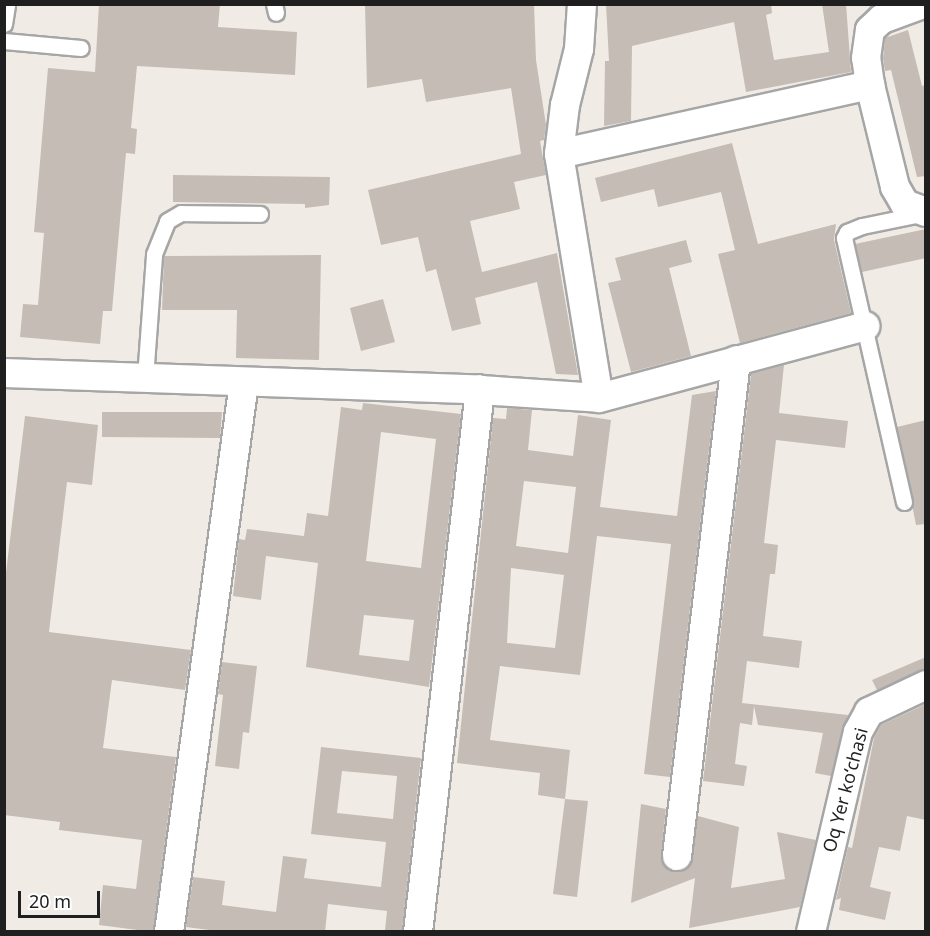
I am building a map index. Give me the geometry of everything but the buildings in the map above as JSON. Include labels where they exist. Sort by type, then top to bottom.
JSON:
[{"type":"street","points":[[582,4],[579,49],[565,105],[559,154],[599,398]]},
{"type":"street","points":[[923,4],[882,19],[870,30],[866,58],[870,85],[895,188],[905,204],[924,213]]},
{"type":"street","points":[[559,154],[870,85]]},
{"type":"street","points":[[4,373],[480,390],[599,398],[866,326]]},
{"type":"street","points":[[677,856],[736,360]]},
{"type":"street","points":[[169,932],[244,382]]},
{"type":"street","points":[[418,932],[480,390]]},
{"type":"street","name":"Oq Yer koʻchasi","points":[[811,932],[858,732],[869,711],[926,685]]},
{"type":"lane","points":[[4,24],[7,4]]},
{"type":"lane","points":[[4,41],[81,48]]},
{"type":"lane","points":[[145,378],[154,254],[166,221],[181,213],[260,214]]},
{"type":"lane","points":[[904,502],[866,326],[847,254],[847,231],[924,213]]}]
